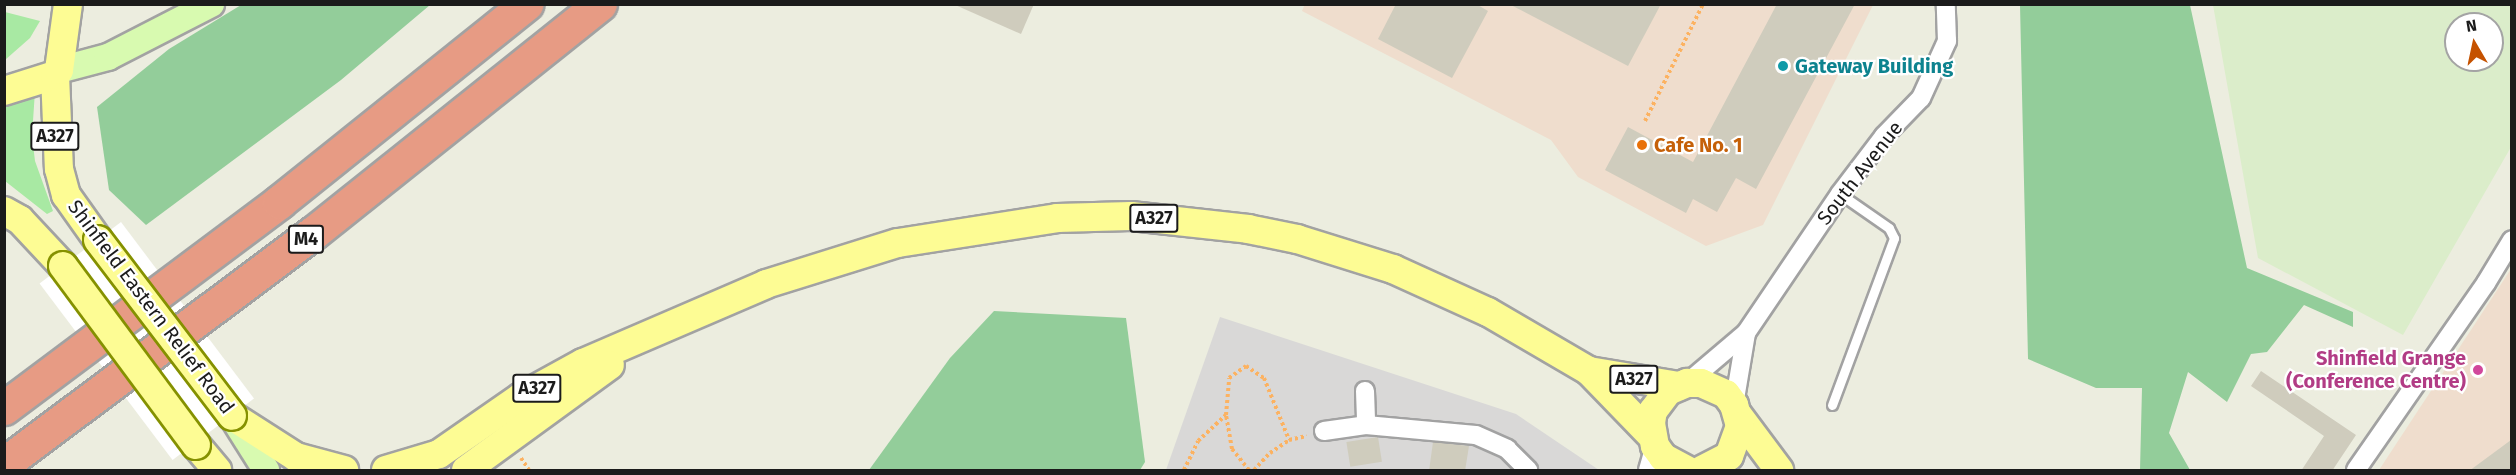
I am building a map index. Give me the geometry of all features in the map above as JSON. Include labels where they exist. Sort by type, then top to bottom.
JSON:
[{"type":"highway","name":"M4","points":[[4,408],[279,202],[526,4]]},
{"type":"highway","name":"M4","points":[[4,464],[313,233],[600,4]]},
{"type":"main road","name":"Shinfield Eastern Relief Road","points":[[68,4],[57,72],[59,169],[66,195],[232,416],[296,457],[344,471]]},
{"type":"main road","points":[[4,91],[108,57],[211,4]]},
{"type":"main road","points":[[4,211],[28,228],[63,266],[198,458],[217,471]]},
{"type":"main road","name":"A327","points":[[386,471],[428,462],[521,397],[583,363],[766,284],[898,243],[1057,218],[1131,216],[1248,229],[1348,253],[1458,297],[1589,371],[1683,384]]},
{"type":"main road","name":"A327","points":[[466,471],[645,338]]},
{"type":"main road","name":"A327","points":[[1589,371],[1652,451]]},
{"type":"main road","points":[[1736,410],[1735,447],[1706,470],[1673,466],[1652,451],[1653,411],[1659,400],[1683,384],[1714,387],[1736,410],[1779,471]]},
{"type":"main road","points":[[232,416],[266,471]]},
{"type":"street","name":"South Avenue","points":[[1683,384],[1746,333],[1840,194],[1884,136],[1921,98],[1936,72],[1947,41],[1946,4]]},
{"type":"street","points":[[2356,471],[2486,284],[2511,240]]},
{"type":"street","name":"South Avenue","points":[[1736,410],[1746,333]]},
{"type":"street","points":[[1365,391],[1366,425]]},
{"type":"street","points":[[1324,431],[1366,425],[1476,435],[1507,448],[1528,471]]},
{"type":"lane","points":[[1832,405],[1893,238],[1889,228],[1840,194]]},
{"type":"path","points":[[1645,121],[1703,4]]},
{"type":"path","points":[[1249,471],[1232,449],[1226,415],[1228,378],[1246,366],[1263,378],[1289,440]]},
{"type":"path","points":[[1184,471],[1198,441],[1226,415]]},
{"type":"path","points":[[1254,471],[1289,440],[1324,431]]},
{"type":"shaded area","points":[[1305,4],[1873,5],[1763,225],[1706,246],[1578,177],[1551,140],[1302,11]]},
{"type":"shaded area","name":"Shinfield Grange (Conference Centre)","points":[[2511,269],[2511,470],[2379,470]]},
{"type":"shaded area","points":[[1220,317],[1516,414],[1599,470],[1166,470]]},
{"type":"green space","points":[[241,5],[430,5],[341,80],[146,225],[109,190],[97,107],[169,49]]},
{"type":"green space","points":[[2020,5],[2190,5],[2247,268],[2353,312],[2353,327],[2304,305],[2267,352],[2251,354],[2227,402],[2188,372],[2169,433],[2190,470],[2140,470],[2142,388],[2096,388],[2028,359]]},
{"type":"green space","points":[[2213,5],[2511,5],[2511,147],[2403,335],[2258,258]]},
{"type":"green space","points":[[5,12],[40,21],[30,38],[5,60]]},
{"type":"green space","points":[[35,91],[32,136],[35,161],[53,211],[47,214],[5,181],[4,104]]},
{"type":"green space","points":[[994,311],[1126,318],[1145,462],[1140,470],[869,470],[950,358]]},
{"type":"pier","points":[[121,222],[254,398],[173,460],[40,283]]},
{"type":"building","points":[[953,4],[1034,4],[1021,34]]},
{"type":"building","points":[[1396,4],[1476,4],[1488,11],[1452,78],[1378,39]]},
{"type":"building","points":[[1509,4],[1661,4],[1628,66]]},
{"type":"building","name":"Gateway Building","points":[[1777,4],[1855,4],[1756,189],[1736,178],[1717,212],[1693,199],[1686,213],[1605,170],[1628,127],[1693,162]]},
{"type":"building","points":[[2261,371],[2356,435],[2332,471],[2301,471],[2324,436],[2251,386]]},
{"type":"building","points":[[1378,437],[1382,462],[1350,467],[1346,442]]},
{"type":"building","points":[[2511,440],[2511,471],[2469,471]]},
{"type":"building","points":[[1433,442],[1469,446],[1465,471],[1429,471]]},
{"type":"place","name":"Gateway Building","points":[[1783,66]]},
{"type":"place","name":"Cafe No. 1","points":[[1642,145]]},
{"type":"place","name":"Shinfield Grange (Conference Centre)","points":[[2478,370]]}]
